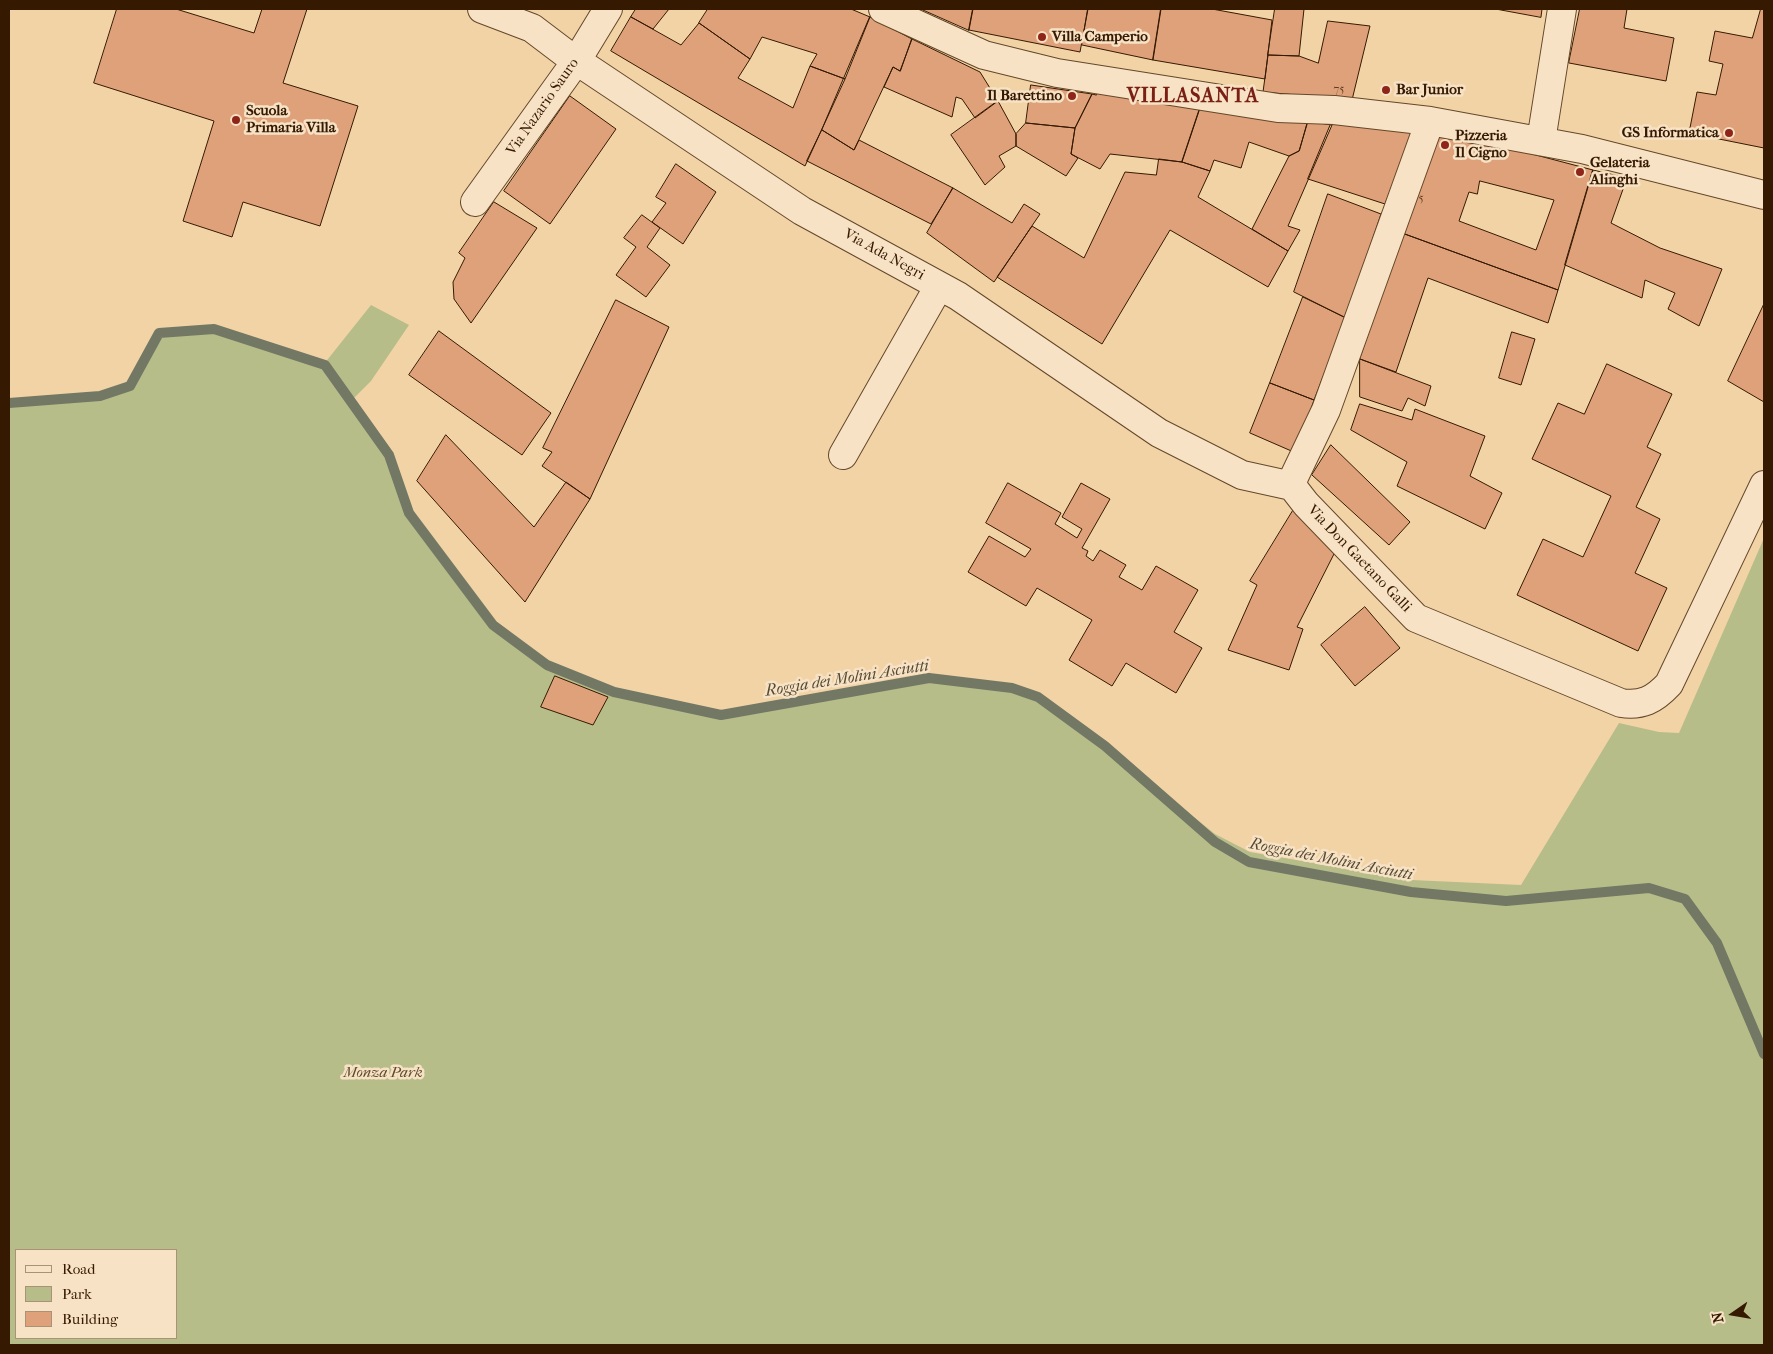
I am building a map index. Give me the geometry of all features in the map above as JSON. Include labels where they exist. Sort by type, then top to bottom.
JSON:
[{"type":"street","name":"Via Ada Negri","points":[[482,9],[532,28],[776,194],[940,286],[1159,433],[1242,475],[1292,486]]},
{"type":"street","name":"Via Nazario Sauro","points":[[475,202],[577,60],[608,9]]},
{"type":"street","points":[[883,9],[984,55],[1057,73],[1278,108],[1334,110],[1430,121],[1541,141],[1764,195]]},
{"type":"street","points":[[1541,141],[1562,9]]},
{"type":"street","points":[[1292,486],[1326,410],[1430,121]]},
{"type":"street","points":[[843,455],[940,286]]},
{"type":"street","name":"Via Don Gaetano Galli","points":[[1292,486],[1306,504],[1416,618],[1621,703],[1633,704],[1646,703],[1658,696],[1669,684],[1764,485]]},
{"type":"green space","name":"Monza Park","points":[[371,305],[409,325],[371,381],[351,401],[389,455],[409,513],[493,625],[547,666],[614,692],[721,715],[929,678],[1012,688],[1038,697],[1105,746],[1215,834],[1250,852],[1412,880],[1521,885],[1619,723],[1659,732],[1679,733],[1764,538],[1764,1345],[9,1345],[9,403],[100,396],[130,386],[159,333],[214,329],[324,364]]},
{"type":"building","points":[[117,9],[176,9],[254,33],[262,9],[307,9],[283,83],[358,106],[320,226],[243,202],[232,237],[183,221],[214,121],[94,83]]},
{"type":"building","points":[[636,9],[669,9],[653,29],[631,17]]},
{"type":"building","points":[[708,9],[851,9],[870,17],[845,79],[810,66],[817,54],[762,37],[750,59],[699,23]]},
{"type":"building","points":[[921,9],[973,9],[969,30]]},
{"type":"building","name":"Villa Camperio","points":[[973,9],[1088,9],[1080,52],[969,30]]},
{"type":"building","points":[[1088,9],[1161,9],[1153,60],[1082,45]]},
{"type":"building","points":[[1161,9],[1212,9],[1272,20],[1265,79],[1153,60]]},
{"type":"building","points":[[1275,9],[1304,9],[1299,56],[1268,55]]},
{"type":"building","points":[[1496,9],[1542,9],[1541,17]]},
{"type":"building","points":[[1580,9],[1627,9],[1624,28],[1674,38],[1666,81],[1569,63]]},
{"type":"building","points":[[1761,9],[1764,9],[1764,148],[1689,133],[1697,92],[1716,95],[1723,64],[1709,61],[1715,31],[1752,38]]},
{"type":"building","points":[[631,17],[681,45],[699,23],[750,59],[738,78],[793,108],[810,66],[845,79],[805,166],[611,51]]},
{"type":"building","points":[[870,17],[912,39],[900,71],[893,67],[854,150],[822,130]]},
{"type":"building","points":[[1328,21],[1370,26],[1352,100],[1263,92],[1268,55],[1299,56],[1318,63]]},
{"type":"building","points":[[912,39],[980,72],[998,101],[975,118],[962,99],[956,97],[952,117],[884,87],[893,67],[900,71]]},
{"type":"building","points":[[1031,85],[1092,94],[1075,128],[1026,123]]},
{"type":"building","points":[[1096,91],[1201,105],[1182,162],[1110,154],[1100,169],[1071,154],[1075,128],[1092,94],[1096,95]]},
{"type":"building","points":[[570,96],[616,129],[550,224],[504,191]]},
{"type":"building","points":[[998,101],[1016,134],[1016,146],[999,156],[1005,167],[985,185],[951,135]]},
{"type":"building","points":[[1201,105],[1308,121],[1299,151],[1289,156],[1249,142],[1241,168],[1214,160],[1210,171],[1182,162]]},
{"type":"building","points":[[1333,119],[1415,129],[1385,204],[1308,179]]},
{"type":"building","points":[[1308,121],[1332,125],[1288,226],[1300,230],[1288,251],[1252,229],[1289,156],[1299,151]]},
{"type":"building","points":[[1026,123],[1075,128],[1071,154],[1078,158],[1066,176],[1016,146],[1016,134]]},
{"type":"building","points":[[1437,129],[1593,170],[1558,290],[1402,233]],"holes":[[[1480,181],[1554,200],[1536,250],[1459,221],[1469,192],[1477,194]]]},
{"type":"building","points":[[822,130],[854,150],[859,140],[953,188],[931,224],[807,161]]},
{"type":"building","points":[[1159,159],[1182,162],[1210,171],[1198,197],[1288,251],[1268,287],[1170,230],[1102,344],[997,277],[1032,226],[1084,258],[1125,172],[1156,175]]},
{"type":"building","points":[[676,164],[716,192],[683,244],[652,222],[666,203],[656,197]]},
{"type":"building","points":[[1593,170],[1627,178],[1611,223],[1660,248],[1722,269],[1699,326],[1668,309],[1675,293],[1645,280],[1642,298],[1565,265]]},
{"type":"building","points":[[953,188],[1012,223],[1024,204],[1040,214],[994,282],[927,233]]},
{"type":"building","points":[[1328,194],[1381,214],[1346,318],[1294,292]]},
{"type":"building","points":[[494,202],[537,228],[471,323],[454,299],[453,282],[465,258],[459,253]]},
{"type":"building","points":[[642,215],[660,228],[647,247],[670,265],[646,297],[616,275],[636,247],[624,238]]},
{"type":"building","points":[[1402,233],[1558,290],[1548,323],[1428,278],[1396,372],[1360,359]]},
{"type":"building","points":[[1303,297],[1346,318],[1314,400],[1270,383]]},
{"type":"building","points":[[616,300],[669,327],[590,499],[542,466],[552,452],[543,448]]},
{"type":"building","points":[[1764,304],[1764,402],[1728,381]]},
{"type":"building","points":[[439,331],[551,413],[522,455],[409,375]]},
{"type":"building","points":[[1512,332],[1535,339],[1521,385],[1499,378]]},
{"type":"building","points":[[1360,359],[1431,386],[1425,406],[1408,398],[1402,411],[1360,397]]},
{"type":"building","points":[[1607,364],[1672,394],[1647,447],[1661,454],[1636,507],[1660,519],[1635,573],[1667,588],[1638,651],[1517,595],[1543,539],[1583,557],[1611,496],[1532,459],[1558,403],[1584,414]]},
{"type":"building","points":[[1270,383],[1314,400],[1296,453],[1250,433]]},
{"type":"building","points":[[1360,404],[1412,420],[1415,409],[1485,436],[1470,476],[1502,493],[1485,529],[1397,486],[1407,462],[1351,430]]},
{"type":"building","points":[[446,435],[534,527],[566,482],[590,499],[525,602],[417,481]]},
{"type":"building","points":[[1331,445],[1410,522],[1389,545],[1312,475]]},
{"type":"building","points":[[1008,483],[1061,513],[1055,524],[1077,538],[1082,529],[1062,517],[1081,483],[1110,499],[1082,548],[1088,551],[1086,556],[1093,561],[1100,550],[1126,565],[1119,577],[1142,590],[1156,566],[1198,590],[1174,632],[1202,648],[1176,693],[1126,663],[1112,686],[1069,660],[1092,620],[1037,588],[1026,606],[968,572],[989,536],[1025,557],[1031,549],[986,523]]},
{"type":"building","points":[[1294,509],[1336,550],[1297,627],[1303,629],[1289,670],[1228,650],[1257,585],[1250,581]]},
{"type":"building","points":[[1365,607],[1400,648],[1355,686],[1321,645]]},
{"type":"building","points":[[555,676],[608,697],[593,725],[541,707]]},
{"type":"waterway","name":"Roggia dei Molini Asciutti","points":[[9,403],[100,396],[130,386],[159,333],[214,329],[325,365],[389,455],[409,513],[493,625],[547,665],[614,692],[721,715],[929,678],[1012,688],[1038,697],[1105,746],[1215,842],[1249,862],[1411,892],[1506,901],[1649,888],[1685,899],[1717,943],[1764,1054]]},
{"type":"place","name":"Villa Camperio","points":[[1042,37]]},
{"type":"place","name":"Bar Junior","points":[[1386,90]]},
{"type":"place","name":"Il Barettino","points":[[1072,96]]},
{"type":"place","name":"Scuola Primaria Villa","points":[[236,120]]},
{"type":"place","name":"GS Informatica","points":[[1729,133]]},
{"type":"place","name":"Pizzeria Il Cigno","points":[[1445,145]]},
{"type":"place","name":"Gelateria Alinghi","points":[[1580,172]]},
{"type":"district","name":"VILLASANTA","points":[[1193,97]]}]
